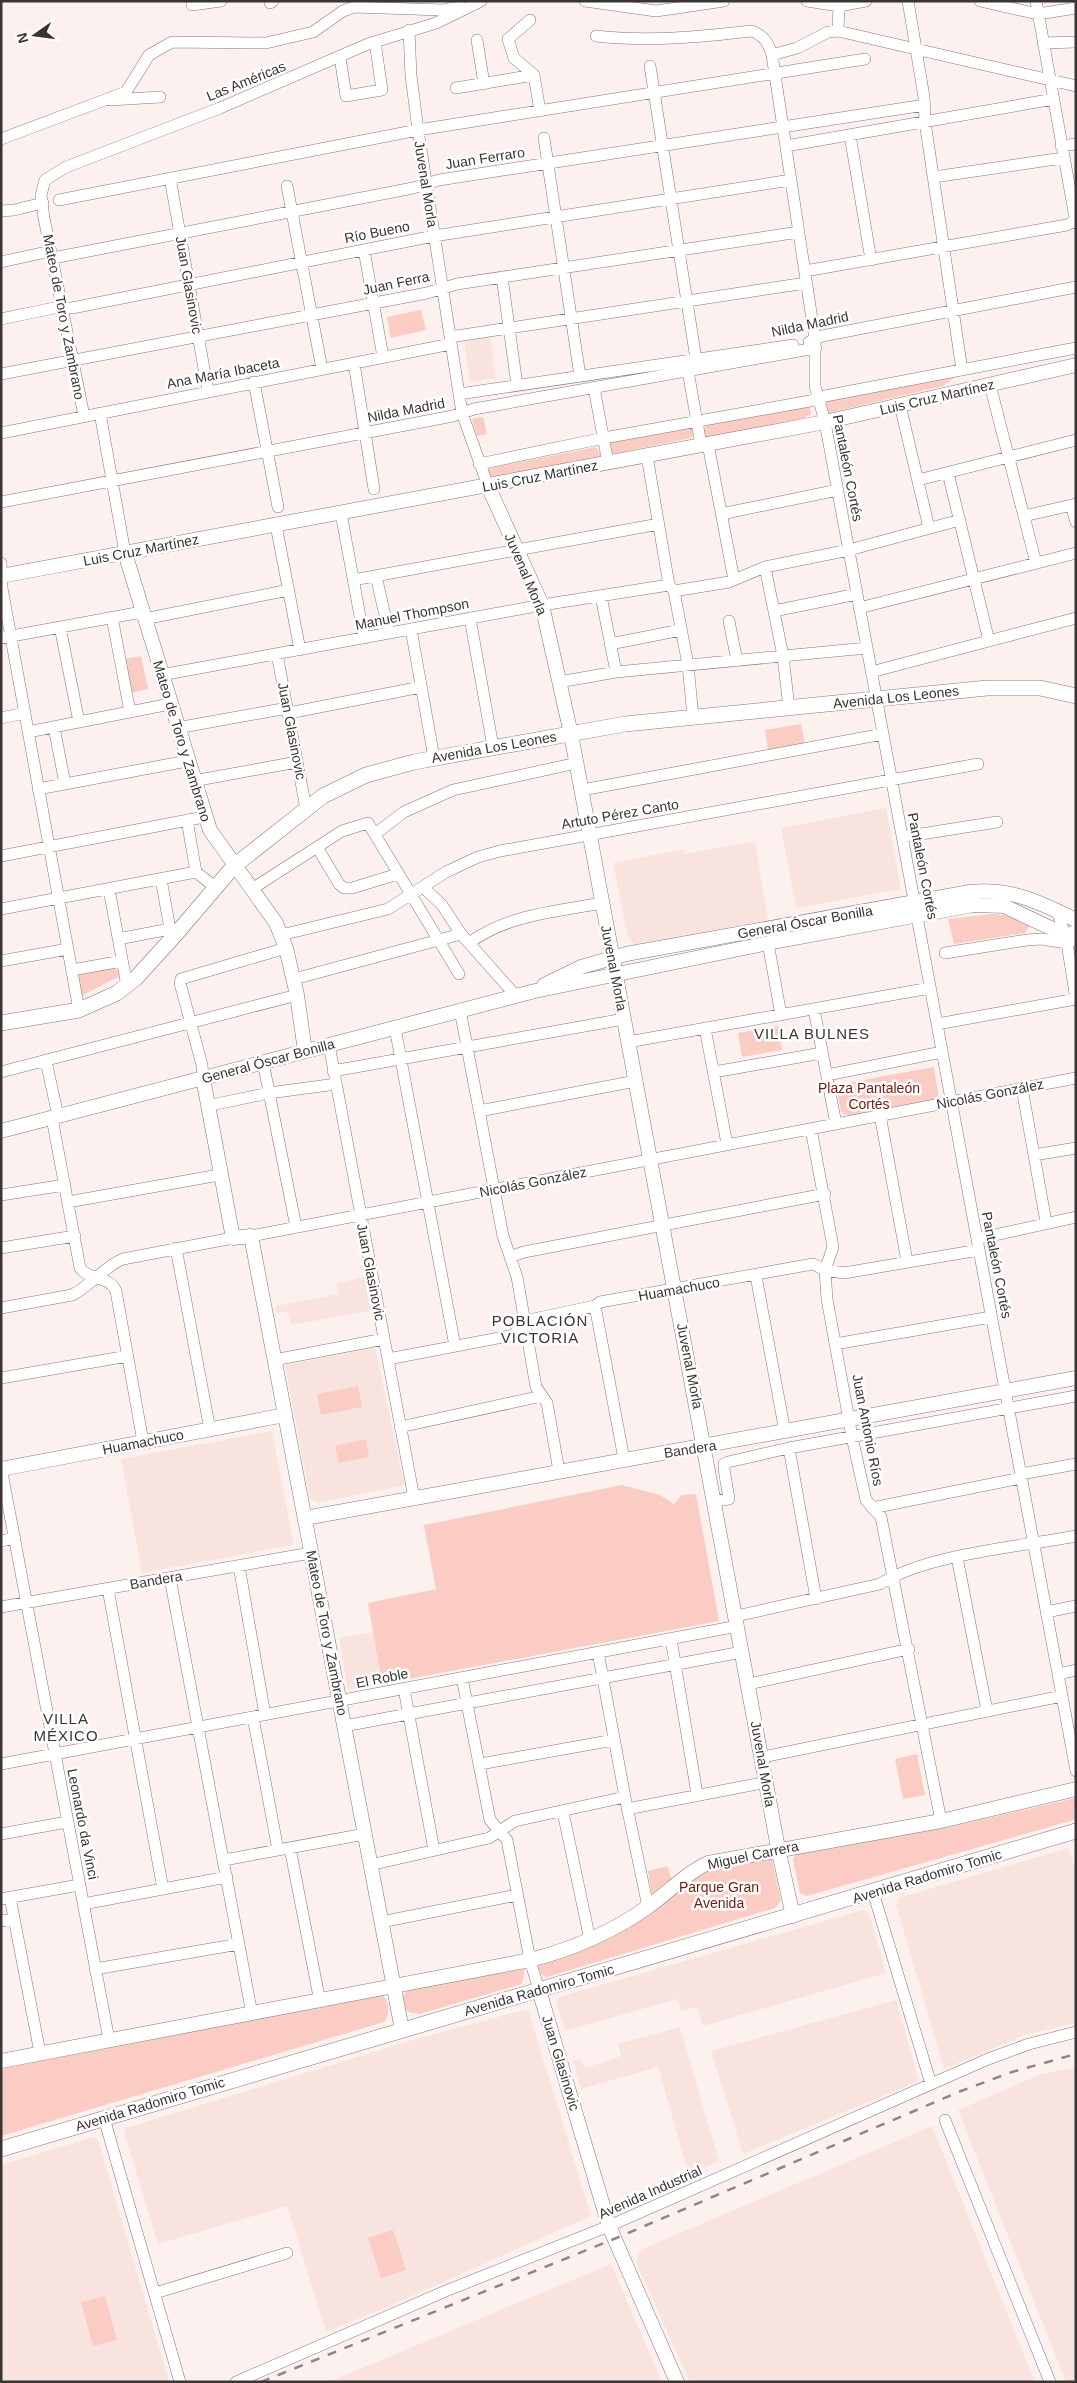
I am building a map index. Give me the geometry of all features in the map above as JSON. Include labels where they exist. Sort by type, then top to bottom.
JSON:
[{"type":"main road","name":"Avenida Los Leones","points":[[1,1023],[79,1010],[106,999],[127,986],[173,932],[234,866],[306,809],[338,788],[366,775],[434,758],[493,747],[693,716],[1004,687],[1040,688],[1076,696]]},
{"type":"main road","name":"Avenida Radomiro Tomic","points":[[1,2149],[1076,1831]]},
{"type":"street","points":[[192,5],[222,1]]},
{"type":"street","points":[[585,1],[656,11],[724,1]]},
{"type":"street","points":[[807,1],[839,6],[866,1]]},
{"type":"street","points":[[908,1],[925,105],[962,370]]},
{"type":"street","points":[[980,1],[1038,14],[1076,8]]},
{"type":"street","points":[[1036,1],[1062,152],[1073,194],[1076,221]]},
{"type":"street","points":[[1,139],[126,92],[149,55],[172,42],[266,43],[313,32],[344,12],[354,8],[448,5],[479,2]]},
{"type":"street","name":"Las Américas","points":[[44,218],[42,195],[45,180],[66,167],[220,108],[375,42],[436,23],[479,2]]},
{"type":"street","points":[[838,31],[839,6]]},
{"type":"street","points":[[530,20],[508,39],[514,58],[534,76],[540,111]]},
{"type":"street","name":"Juvenal Morla","points":[[409,30],[411,76],[418,130],[462,413],[488,486],[542,605],[571,734],[778,1848],[793,1916]]},
{"type":"street","name":"Pantaleón Cortés","points":[[596,36],[645,40],[695,37],[752,30],[762,35],[772,55],[815,344],[814,374],[817,399],[825,422],[838,490],[1076,1771]]},
{"type":"street","points":[[772,55],[797,48],[828,32],[838,31],[1076,86]]},
{"type":"street","points":[[477,40],[484,84]]},
{"type":"street","points":[[340,57],[346,96],[382,90],[375,42]]},
{"type":"street","points":[[1043,43],[1076,42]]},
{"type":"street","points":[[59,200],[418,130],[865,59]]},
{"type":"street","points":[[650,66],[696,359]]},
{"type":"street","points":[[456,88],[534,76]]},
{"type":"street","points":[[107,98],[113,101],[160,98]]},
{"type":"street","points":[[786,146],[1054,100]]},
{"type":"street","name":"Juan Ferraro","points":[[1,262],[180,233],[426,184],[548,163],[925,105]]},
{"type":"street","points":[[850,135],[871,260]]},
{"type":"street","points":[[544,138],[580,376]]},
{"type":"street","points":[[934,177],[1062,152],[1076,144]]},
{"type":"street","name":"Juan Glasinovic","points":[[170,178],[208,391]]},
{"type":"street","name":"Río Bueno","points":[[1,319],[72,308],[434,236],[791,180]]},
{"type":"street","points":[[287,186],[322,369]]},
{"type":"street","points":[[1,211],[43,203]]},
{"type":"street","name":"Mateo de Toro y Zambrano","points":[[44,218],[84,416]]},
{"type":"street","name":"Ana María Ibaceta","points":[[1,432],[384,357],[450,340],[509,328],[686,301],[805,277],[871,260],[1067,225],[1076,221]]},
{"type":"street","name":"Juan Ferra","points":[[1,374],[502,277],[799,232]]},
{"type":"street","points":[[364,250],[384,357]]},
{"type":"street","points":[[502,277],[517,385]]},
{"type":"street","name":"Nilda Madrid","points":[[1,502],[688,371],[815,344],[822,336],[1076,287]]},
{"type":"street","name":"Nilda Madrid","points":[[459,394],[808,342],[815,344]]},
{"type":"street","name":"Luis Cruz Martínez","points":[[479,464],[604,438],[697,422],[1076,348]]},
{"type":"street","points":[[354,363],[374,489]]},
{"type":"street","name":"Luis Cruz Martínez","points":[[2,576],[825,422],[1076,365]]},
{"type":"street","points":[[688,371],[697,422],[721,514],[734,580]]},
{"type":"street","points":[[254,382],[278,506]]},
{"type":"street","points":[[990,385],[1036,563]]},
{"type":"street","points":[[594,388],[608,463]]},
{"type":"street","points":[[900,405],[929,528]]},
{"type":"street","name":"Mateo de Toro y Zambrano","points":[[100,413],[124,553],[204,817],[213,837],[276,923],[284,942],[294,979],[305,1051]]},
{"type":"street","points":[[918,480],[1076,440]]},
{"type":"street","points":[[646,456],[658,524],[688,665],[693,716]]},
{"type":"street","points":[[948,472],[989,641]]},
{"type":"street","points":[[721,514],[838,490]]},
{"type":"street","points":[[1024,516],[1074,504],[1076,522]]},
{"type":"street","points":[[340,513],[364,638]]},
{"type":"street","name":"Manuel Thompson","points":[[161,675],[542,605],[734,580],[765,567],[849,550],[960,520]]},
{"type":"street","points":[[353,580],[658,524]]},
{"type":"street","points":[[276,525],[300,650]]},
{"type":"street","points":[[859,608],[1076,553]]},
{"type":"street","points":[[1,563],[6,638],[28,732],[79,1010]]},
{"type":"street","points":[[765,567],[783,656],[788,708]]},
{"type":"street","points":[[376,576],[388,633]]},
{"type":"street","points":[[6,638],[112,617],[143,616],[289,590]]},
{"type":"street","points":[[774,611],[857,594]]},
{"type":"street","points":[[600,596],[616,672]]},
{"type":"street","points":[[112,617],[130,712]]},
{"type":"street","points":[[470,618],[493,747]]},
{"type":"street","points":[[871,672],[1076,618]]},
{"type":"street","points":[[729,621],[736,660]]},
{"type":"street","points":[[60,627],[79,722]]},
{"type":"street","points":[[411,629],[434,758]]},
{"type":"street","points":[[610,644],[681,630]]},
{"type":"street","points":[[559,682],[616,672],[867,648]]},
{"type":"street","name":"Juan Glasinovic","points":[[277,654],[306,809]]},
{"type":"street","points":[[177,728],[282,709],[294,712],[421,687]]},
{"type":"street","points":[[28,732],[170,704]]},
{"type":"street","points":[[1,718],[24,713]]},
{"type":"street","points":[[54,727],[64,784]]},
{"type":"street","points":[[582,790],[883,734]]},
{"type":"street","points":[[38,788],[187,760]]},
{"type":"street","points":[[193,781],[297,762]]},
{"type":"street","points":[[375,834],[404,812],[453,790],[577,763]]},
{"type":"street","name":"Artuto Pérez Canto","points":[[190,1023],[180,983],[181,979],[284,942],[382,911],[395,905],[446,872],[484,856],[590,834],[978,764]]},
{"type":"street","points":[[1,856],[204,817]]},
{"type":"street","name":"Mateo de Toro y Zambrano","points":[[187,820],[196,872]]},
{"type":"street","points":[[902,837],[998,822]]},
{"type":"street","points":[[252,889],[342,831],[368,823],[459,974]]},
{"type":"street","points":[[317,847],[339,884],[344,888],[352,888],[398,874]]},
{"type":"street","points":[[1,909],[196,872],[215,887]]},
{"type":"street","points":[[118,939],[173,932],[160,879]]},
{"type":"street","points":[[423,887],[442,906],[465,938],[516,996]]},
{"type":"street","points":[[109,889],[127,986]]},
{"type":"street","name":"General Óscar Bonilla","points":[[535,991],[572,971],[612,958],[970,892],[996,891],[1026,897],[1076,920]]},
{"type":"street","points":[[294,979],[439,941],[465,938],[509,921],[602,903]]},
{"type":"street","name":"General Óscar Bonilla","points":[[1,1131],[535,991],[768,943],[973,905],[1004,906],[1071,937]]},
{"type":"street","points":[[937,1024],[1076,999],[1071,937],[1057,911]]},
{"type":"street","points":[[945,954],[1026,940],[1071,937]]},
{"type":"street","points":[[768,943],[781,1015]]},
{"type":"street","points":[[1,961],[68,949]]},
{"type":"street","points":[[72,970],[122,961]]},
{"type":"street","points":[[628,1042],[930,988]]},
{"type":"street","points":[[1,1072],[297,995]]},
{"type":"street","points":[[814,1009],[836,1124]]},
{"type":"street","points":[[460,1010],[505,1247],[517,1277],[536,1387],[547,1403],[559,1471]]},
{"type":"street","name":"General Óscar Bonilla","points":[[333,1071],[624,1019]]},
{"type":"street","points":[[190,1023],[202,1065],[207,1106],[232,1238]]},
{"type":"street","points":[[395,1028],[455,1346]]},
{"type":"street","points":[[705,1028],[727,1144]]},
{"type":"street","name":"Juan Glasinovic","points":[[329,1045],[414,1498]]},
{"type":"street","points":[[827,1075],[942,1052]]},
{"type":"street","points":[[714,1072],[822,1053]]},
{"type":"street","points":[[46,1061],[80,1268],[84,1273],[108,1281],[114,1287],[143,1442]]},
{"type":"street","points":[[263,1062],[296,1226]]},
{"type":"street","name":"Nicolás González","points":[[1,1308],[72,1295],[109,1265],[123,1259],[1076,1078]]},
{"type":"street","points":[[479,1111],[636,1081]]},
{"type":"street","name":"General Óscar Bonilla","points":[[207,1106],[269,1093],[336,1084]]},
{"type":"street","points":[[1022,1088],[1046,1222]]},
{"type":"street","points":[[880,1115],[907,1262]]},
{"type":"street","name":"Juan Antonio Ríos","points":[[812,1128],[833,1248],[825,1270],[827,1299],[852,1437],[866,1500],[881,1517],[909,1649],[941,1820]]},
{"type":"street","points":[[1034,1155],[1076,1148]]},
{"type":"street","points":[[68,1202],[220,1175]]},
{"type":"street","points":[[1,1195],[65,1184]]},
{"type":"street","points":[[510,1257],[524,1252],[825,1194]]},
{"type":"street","name":"Huamachuco","points":[[388,1359],[514,1335],[524,1321],[595,1306],[600,1302],[756,1276],[813,1264],[825,1270],[844,1273],[907,1262],[978,1244],[1046,1222],[1076,1217]]},
{"type":"street","points":[[1,1248],[75,1236]]},
{"type":"street","name":"Mateo de Toro y Zambrano","points":[[251,1236],[402,2030]]},
{"type":"street","points":[[176,1248],[210,1430]]},
{"type":"street","points":[[756,1276],[785,1432]]},
{"type":"street","points":[[595,1306],[624,1459]]},
{"type":"street","points":[[835,1344],[991,1317]]},
{"type":"street","points":[[274,1360],[384,1339]]},
{"type":"street","points":[[1,1378],[128,1356]]},
{"type":"street","name":"Bandera","points":[[305,1518],[624,1459],[705,1447],[1076,1378]]},
{"type":"street","points":[[400,1427],[542,1396]]},
{"type":"street","name":"Bandera","points":[[715,1502],[729,1499],[724,1464],[790,1448],[1076,1396]]},
{"type":"street","name":"Huamachuco","points":[[1,1468],[285,1415]]},
{"type":"street","points":[[790,1448],[816,1599]]},
{"type":"street","points":[[872,1508],[1076,1464]]},
{"type":"street","name":"Leonardo da Vinci","points":[[1,1468],[109,2040]]},
{"type":"street","name":"El Roble","points":[[1,1764],[671,1639],[816,1599],[880,1584],[894,1575],[958,1557],[1076,1536]]},
{"type":"street","points":[[1,1541],[15,1538]]},
{"type":"street","name":"Bandera","points":[[1,1607],[312,1553]]},
{"type":"street","points":[[958,1557],[987,1711]]},
{"type":"street","points":[[239,1566],[265,1714]]},
{"type":"street","points":[[170,1578],[252,2014]]},
{"type":"street","points":[[108,1588],[163,1889]]},
{"type":"street","points":[[1046,1612],[1076,1606]]},
{"type":"street","points":[[671,1639],[698,1794]]},
{"type":"street","points":[[748,1684],[909,1649]]},
{"type":"street","points":[[598,1652],[626,1803],[648,1907]]},
{"type":"street","points":[[344,1726],[742,1652]]},
{"type":"street","points":[[1058,1674],[1076,1670]]},
{"type":"street","name":"Juan Glasinovic","points":[[462,1678],[490,1820],[507,1840],[530,1960],[609,2226],[677,2382]]},
{"type":"street","points":[[404,1688],[434,1850]]},
{"type":"street","points":[[762,1757],[1062,1696]]},
{"type":"street","points":[[253,1717],[278,1850]]},
{"type":"street","points":[[480,1764],[614,1740]]},
{"type":"street","points":[[370,1865],[490,1838],[515,1822],[563,1812],[698,1794],[766,1782]]},
{"type":"street","name":"Miguel Carrera","points":[[393,1988],[530,1960],[564,1951],[590,1940],[648,1907],[691,1872],[708,1863],[778,1848],[941,1820],[1076,1789]]},
{"type":"street","points":[[563,1812],[590,1940]]},
{"type":"street","points":[[1,1834],[67,1822]]},
{"type":"street","points":[[224,1860],[365,1834]]},
{"type":"street","points":[[290,1848],[320,2002]]},
{"type":"street","points":[[83,1904],[227,1877]]},
{"type":"street","points":[[40,2054],[14,1919],[6,1898],[79,1885]]},
{"type":"street","points":[[873,1892],[931,2084]]},
{"type":"street","points":[[381,1922],[517,1895]]},
{"type":"street","points":[[1,1921],[14,1919]]},
{"type":"street","points":[[95,1969],[239,1944]]},
{"type":"street","points":[[1,2061],[393,1988]]},
{"type":"street","name":"Avenida Industrial","points":[[236,2382],[448,2290],[609,2226],[931,2084],[1029,2044],[1076,2032]]},
{"type":"street","points":[[104,2118],[180,2382]]},
{"type":"street","points":[[945,2120],[1050,2382]]},
{"type":"street","points":[[155,2293],[287,2253]]},
{"type":"shaded area","points":[[490,337],[496,378],[470,382],[464,340]]},
{"type":"shaded area","points":[[886,808],[901,889],[796,908],[781,828]]},
{"type":"shaded area","points":[[755,841],[768,920],[634,945],[627,934],[613,863],[684,849],[685,854]]},
{"type":"shaded area","points":[[369,1276],[375,1310],[291,1325],[288,1312],[277,1313],[276,1306],[338,1294],[337,1283]]},
{"type":"shaded area","points":[[375,1347],[404,1483],[402,1486],[317,1503],[310,1498],[285,1365]]},
{"type":"shaded area","points":[[272,1431],[294,1545],[142,1573],[121,1459]]},
{"type":"shaded area","points":[[373,1632],[382,1684],[348,1690],[339,1638]]},
{"type":"shaded area","points":[[1068,1848],[1076,1872],[1076,2023],[1025,2035],[944,2069],[896,1905],[899,1898]]},
{"type":"shaded area","points":[[863,1910],[869,1913],[886,1973],[703,2026],[697,2007],[681,2011],[677,1999],[565,2031],[556,2002],[559,1997]]},
{"type":"shaded area","points":[[896,2000],[919,2081],[743,2154],[711,2051]]},
{"type":"shaded area","points":[[528,2009],[591,2216],[387,2307],[326,2332],[287,2206],[158,2244],[124,2132],[126,2128],[416,2039]]},
{"type":"shaded area","points":[[680,2027],[719,2161],[689,2175],[658,2067],[581,2089],[573,2061],[581,2058],[585,2068],[621,2056],[618,2044]]},
{"type":"shaded area","points":[[1076,2067],[1076,2380],[1066,2382],[958,2110],[1039,2075]]},
{"type":"shaded area","points":[[932,2126],[1035,2382],[690,2382],[636,2262],[640,2250]]},
{"type":"shaded area","points":[[93,2137],[98,2139],[169,2382],[1,2382],[1,2165]]},
{"type":"shaded area","points":[[611,2264],[662,2382],[329,2382],[517,2303]]},
{"type":"green space","points":[[421,310],[426,330],[391,338],[387,317]]},
{"type":"green space","points":[[956,376],[943,386],[829,413],[825,412],[825,401]]},
{"type":"green space","points":[[810,406],[811,414],[804,418],[705,438],[703,429],[706,425]]},
{"type":"green space","points":[[483,417],[487,434],[477,436],[472,419]]},
{"type":"green space","points":[[691,428],[694,433],[691,438],[612,454],[607,443]]},
{"type":"green space","points":[[596,447],[600,453],[600,460],[490,478],[485,469]]},
{"type":"green space","points":[[141,656],[148,689],[131,693],[124,659]]},
{"type":"green space","points":[[801,724],[805,745],[768,751],[765,730]]},
{"type":"green space","points":[[992,914],[1005,915],[1030,925],[1025,933],[954,944],[948,919]]},
{"type":"green space","points":[[113,968],[119,970],[120,976],[83,995],[79,995],[75,972]]},
{"type":"green space","points":[[778,1026],[782,1050],[742,1057],[738,1033]]},
{"type":"green space","name":"Plaza Pantaleón Cortés","points":[[934,1067],[939,1100],[848,1116],[841,1112],[836,1085]]},
{"type":"green space","points":[[358,1386],[362,1407],[321,1415],[317,1394]]},
{"type":"green space","points":[[366,1439],[369,1457],[339,1463],[335,1446]]},
{"type":"green space","points":[[622,1485],[660,1495],[674,1504],[682,1495],[696,1494],[719,1621],[382,1684],[368,1603],[436,1589],[424,1525]]},
{"type":"green space","points":[[917,1754],[925,1795],[903,1799],[895,1759]]},
{"type":"green space","name":"Parque Gran Avenida","points":[[1076,1798],[1074,1820],[807,1896],[800,1893],[793,1859],[796,1853],[949,1827]]},
{"type":"green space","name":"Parque Gran Avenida","points":[[767,1857],[772,1859],[781,1901],[775,1908],[547,1977],[542,1975],[538,1968],[540,1963],[583,1950],[614,1934],[705,1871]]},
{"type":"green space","points":[[667,1866],[673,1882],[655,1896],[652,1895],[648,1871]]},
{"type":"green space","points":[[522,1968],[525,1969],[522,1984],[419,2014],[411,2013],[405,2009],[402,1998],[407,1990]]},
{"type":"green space","points":[[382,1994],[388,2008],[388,2015],[384,2022],[1,2136],[1,2066]]},
{"type":"green space","points":[[393,2230],[406,2270],[381,2278],[368,2238]]},
{"type":"green space","points":[[105,2296],[117,2340],[93,2346],[81,2302]]},
{"type":"railway","points":[[261,2382],[614,2239],[961,2091],[1012,2072],[1076,2054]]},
{"type":"district","name":"VILLA BULNES","points":[[812,1034]]},
{"type":"district","name":"POBLACIÓN VICTORIA","points":[[540,1330]]},
{"type":"district","name":"VILLA MÉXICO","points":[[66,1728]]}]
